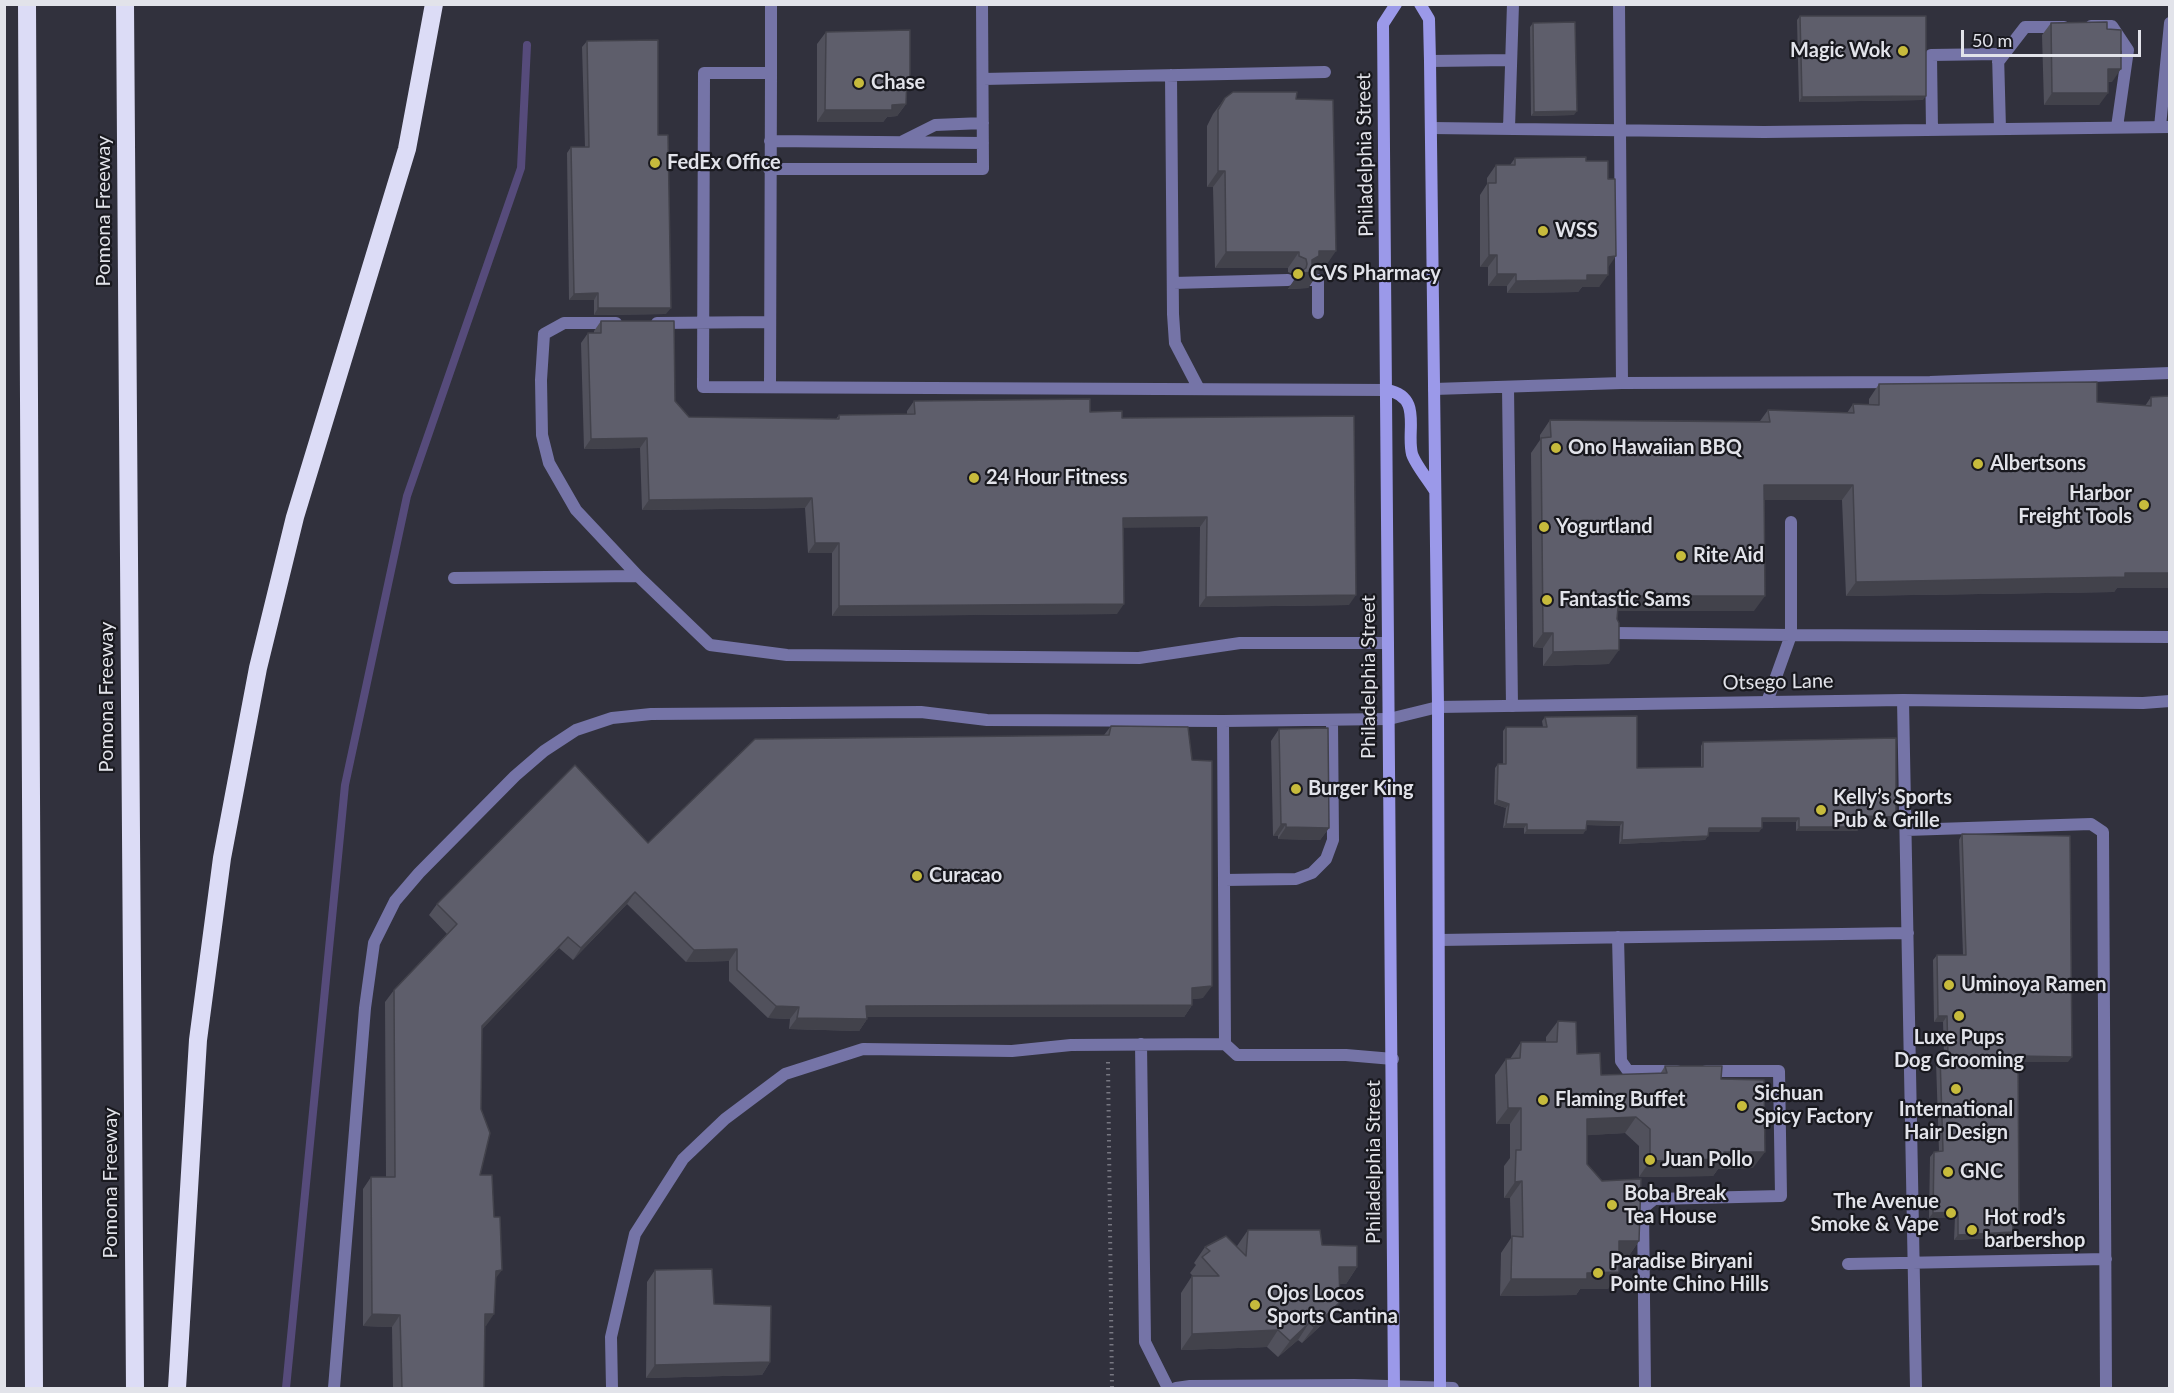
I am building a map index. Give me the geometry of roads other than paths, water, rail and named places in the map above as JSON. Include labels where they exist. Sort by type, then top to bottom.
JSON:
[{"type":"highway","points":[[27,4],[34,1389]]},
{"type":"highway","name":"Pomona Freeway","points":[[124,4],[135,1389]]},
{"type":"highway","points":[[177,1389],[198,1040],[222,858],[258,668],[295,517],[407,149],[435,4]]},
{"type":"main road","name":"Philadelphia Street","points":[[1394,1388],[1383,24],[1396,4]]},
{"type":"main road","points":[[1420,4],[1429,19],[1431,128],[1438,707],[1440,1388]]},
{"type":"main road","points":[[1387,390],[1397,392],[1406,400],[1412,415],[1412,454],[1435,492]]},
{"type":"street","points":[[770,387],[771,4]]},
{"type":"street","points":[[769,169],[982,169],[982,4]]},
{"type":"street","points":[[1509,128],[1513,4]]},
{"type":"street","points":[[1618,4],[1622,383]]},
{"type":"street","points":[[1431,128],[1764,132],[2165,127],[2169,23]]},
{"type":"street","points":[[1998,62],[2025,27],[2112,26],[2128,50],[2117,127]]},
{"type":"street","points":[[1932,130],[1931,55],[1998,54],[2000,129]]},
{"type":"street","points":[[1430,61],[1511,60]]},
{"type":"street","points":[[982,79],[1325,72]]},
{"type":"street","points":[[771,73],[704,73],[703,387],[1387,390]]},
{"type":"street","points":[[1172,75],[1175,343],[1199,389]]},
{"type":"street","points":[[900,143],[935,125],[982,123]]},
{"type":"street","points":[[770,141],[982,143]]},
{"type":"street","points":[[1173,283],[1288,280]]},
{"type":"street","points":[[1308,280],[1318,280],[1318,313]]},
{"type":"street","points":[[770,322],[564,323],[544,334],[542,435],[549,463],[576,510],[638,576],[710,645],[787,656],[1139,658],[1240,644],[1388,643]]},
{"type":"street","points":[[1434,388],[1622,383],[1930,382],[2169,373]]},
{"type":"street","points":[[1508,387],[1512,706]]},
{"type":"street","points":[[1767,702],[1791,636],[1791,522]]},
{"type":"street","points":[[454,578],[638,576]]},
{"type":"street","points":[[1614,633],[2169,637]]},
{"type":"street","points":[[1904,700],[1916,1389]]},
{"type":"street","name":"Otsego Lane","points":[[334,1389],[364,1008],[374,943],[395,901],[401,894],[515,776],[544,751],[576,730],[612,718],[651,714],[921,712],[987,720],[1223,721],[1389,719],[1438,707],[1904,700],[2143,703],[2169,701]]},
{"type":"street","points":[[1224,880],[1296,879],[1312,873],[1326,859],[1333,840],[1332,720]]},
{"type":"street","points":[[1223,721],[1225,1044]]},
{"type":"street","points":[[1906,830],[2091,824],[2103,832],[2106,1389]]},
{"type":"street","points":[[1439,940],[1908,933]]},
{"type":"street","points":[[1618,937],[1620,1061],[1628,1071],[1779,1071],[1781,1196],[1654,1199],[1643,1208],[1645,1389]]},
{"type":"street","points":[[1141,1044],[1145,1342],[1168,1389]]},
{"type":"street","points":[[612,1389],[611,1337],[635,1234],[683,1159],[725,1119],[785,1074],[863,1049],[1012,1051],[1071,1045],[1225,1044],[1237,1055],[1346,1055],[1393,1059]]},
{"type":"street","points":[[1848,1264],[2106,1259]]},
{"type":"street","points":[[1176,1389],[1190,1386],[1354,1385],[1453,1389]]},
{"type":"waterway","points":[[286,1388],[345,785],[407,496],[521,168],[527,45]]},
{"type":"place","name":"Magic Wok","points":[[1903,51]]},
{"type":"place","name":"Chase","points":[[859,83]]},
{"type":"place","name":"FedEx Office","points":[[655,163]]},
{"type":"place","name":"WSS","points":[[1543,231]]},
{"type":"place","name":"CVS Pharmacy","points":[[1298,274]]},
{"type":"place","name":"Ono Hawaiian BBQ","points":[[1556,448]]},
{"type":"place","name":"Albertsons","points":[[1978,464]]},
{"type":"place","name":"24 Hour Fitness","points":[[974,478]]},
{"type":"place","name":"Harbor Freight Tools","points":[[2144,505]]},
{"type":"place","name":"Yogurtland","points":[[1544,527]]},
{"type":"place","name":"Rite Aid","points":[[1681,556]]},
{"type":"place","name":"Fantastic Sams","points":[[1547,600]]},
{"type":"place","name":"Burger King","points":[[1296,789]]},
{"type":"place","name":"Kelly’s Sports Pub & Grille","points":[[1821,810]]},
{"type":"place","name":"Curacao","points":[[917,876]]},
{"type":"place","name":"Uminoya Ramen","points":[[1949,985]]},
{"type":"place","name":"Luxe Pups Dog Grooming","points":[[1959,1016]]},
{"type":"place","name":"International Hair Design","points":[[1956,1089]]},
{"type":"place","name":"Flaming Buffet","points":[[1543,1100]]},
{"type":"place","name":"Sichuan Spicy Factory","points":[[1742,1106]]},
{"type":"place","name":"Juan Pollo","points":[[1650,1160]]},
{"type":"place","name":"GNC","points":[[1948,1172]]},
{"type":"place","name":"Boba Break Tea House","points":[[1612,1205]]},
{"type":"place","name":"The Avenue Smoke & Vape","points":[[1951,1213]]},
{"type":"place","name":"Hot rod’s barbershop","points":[[1972,1230]]},
{"type":"place","name":"Paradise Biryani Pointe Chino Hills","points":[[1598,1273]]},
{"type":"place","name":"Ojos Locos Sports Cantina","points":[[1255,1305]]}]
